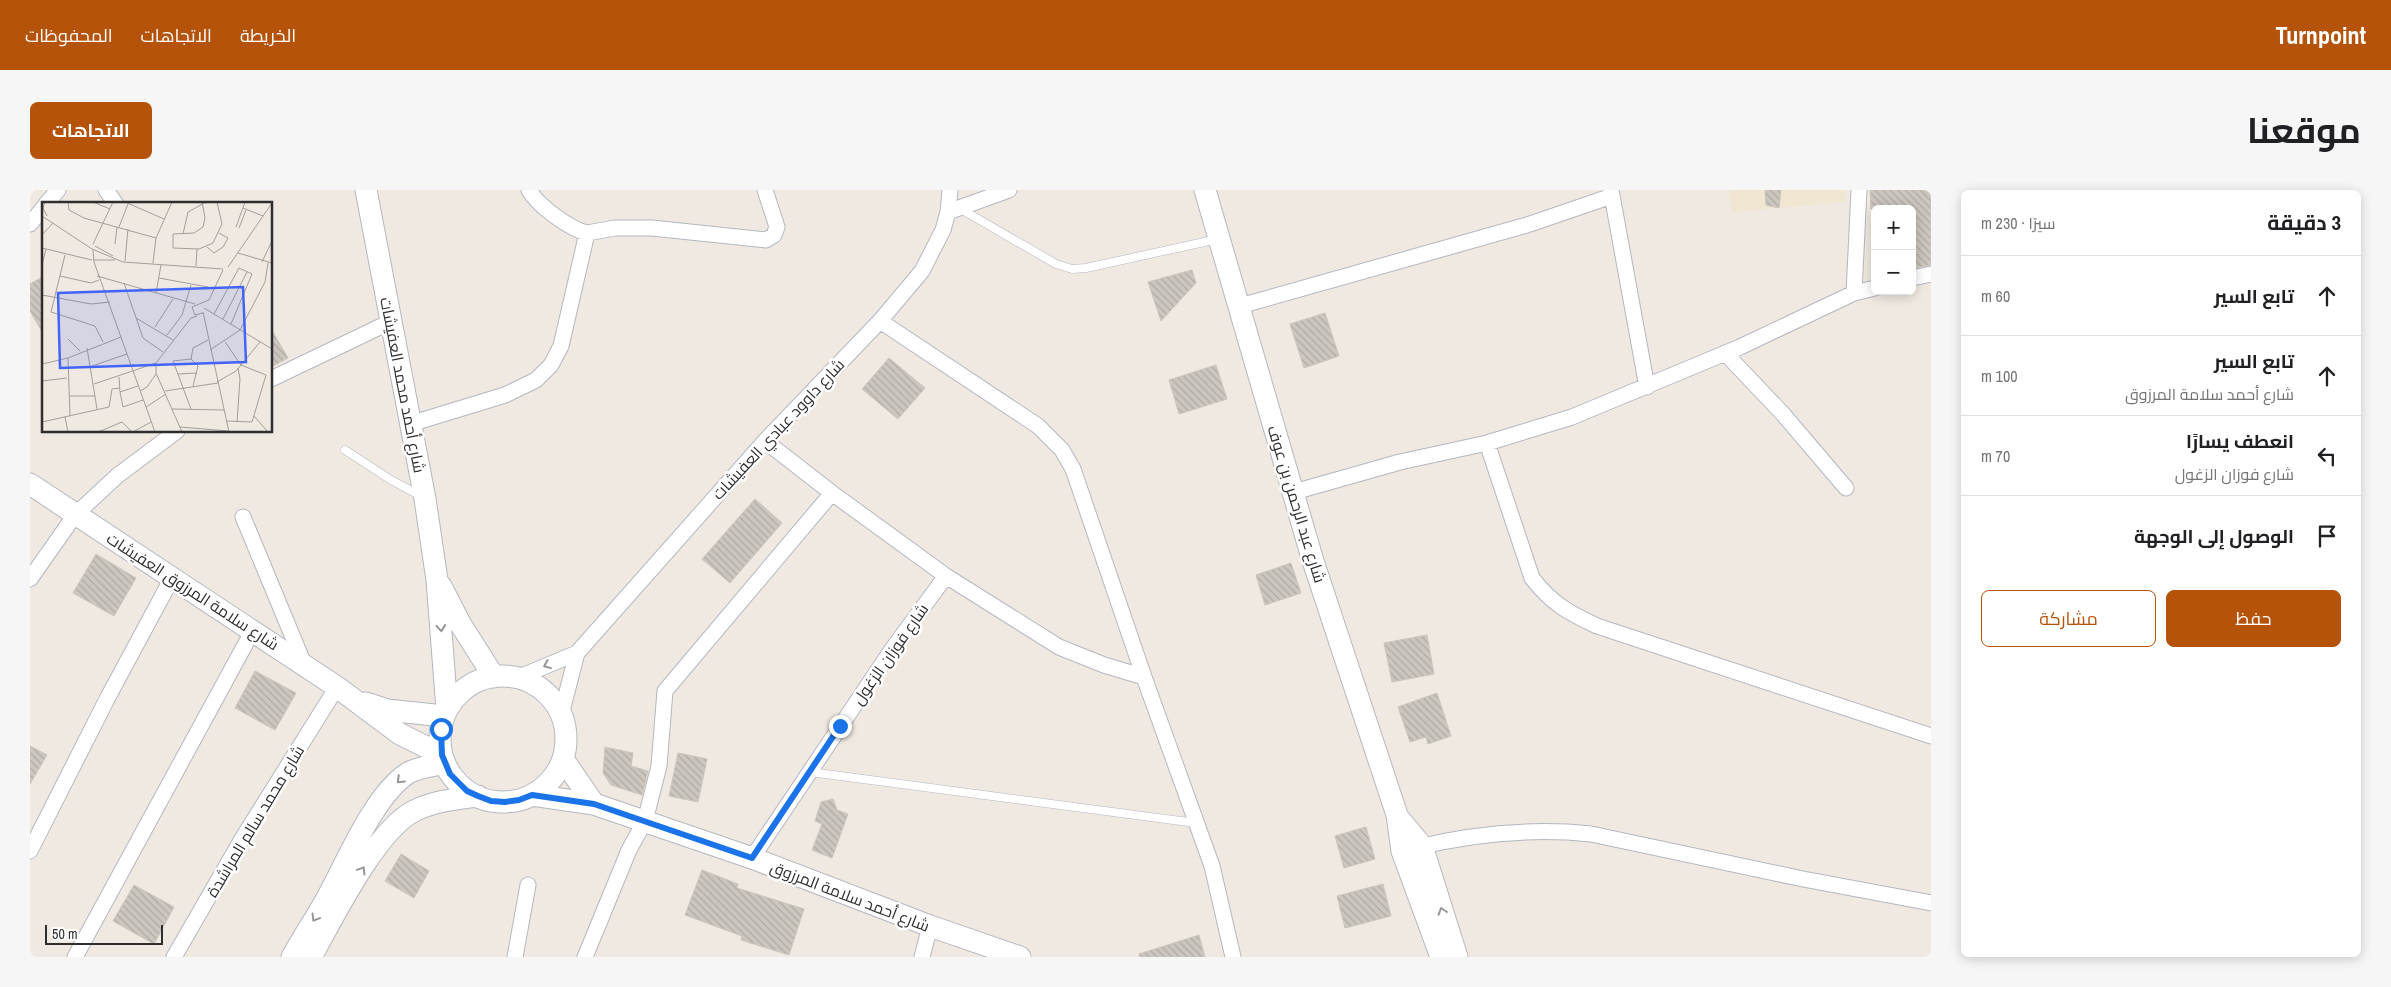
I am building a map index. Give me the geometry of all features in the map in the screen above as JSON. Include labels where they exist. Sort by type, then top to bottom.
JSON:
[{"type":"street","points":[[48,202],[58,190]]},
{"type":"street","points":[[106,190],[115,202]]},
{"type":"street","name":"شارع أحمد محمد العفيشات","points":[[366,190],[425,499],[437,580],[446,713]]},
{"type":"street","points":[[529,190],[551,212],[578,231],[587,233],[622,228],[652,228],[766,240],[774,236],[777,227],[765,190]]},
{"type":"street","name":"شارع داوود عبادي العفيشات","points":[[517,678],[577,653],[765,441],[880,321],[922,271],[935,248],[953,210],[950,190]]},
{"type":"street","points":[[953,210],[1009,190]]},
{"type":"street","name":"شارع عبد الرحمن بن عوف","points":[[1205,190],[1314,560],[1397,815],[1457,957]]},
{"type":"street","points":[[1854,293],[1859,190]]},
{"type":"street","points":[[1240,306],[1527,225],[1612,193],[1647,387]]},
{"type":"street","points":[[30,224],[42,209]]},
{"type":"street","points":[[410,424],[505,395],[536,380],[551,365],[561,346],[587,233]]},
{"type":"street","points":[[1916,277],[1931,274]]},
{"type":"street","points":[[1294,492],[1400,462],[1487,443],[1572,417],[1725,354],[1854,293],[1871,289]]},
{"type":"street","points":[[880,321],[1038,426],[1062,450],[1073,469],[1144,677],[1212,866],[1233,957]]},
{"type":"street","points":[[272,380],[390,322]]},
{"type":"street","points":[[1725,354],[1783,414],[1846,488]]},
{"type":"street","points":[[30,579],[75,515],[117,476],[176,432]]},
{"type":"street","points":[[765,441],[832,493],[946,576],[1059,647],[1104,665],[1144,677]]},
{"type":"street","points":[[1487,443],[1532,578],[1545,594],[1563,610],[1597,626],[1931,736]]},
{"type":"street","name":"شارع سلامة المرزوق العفيشات","points":[[30,484],[252,632],[337,686],[400,734],[443,759]]},
{"type":"street","points":[[584,957],[629,850],[645,821],[658,766],[665,692],[832,493]]},
{"type":"street","points":[[243,517],[304,664]]},
{"type":"street","name":"شارع فوزان الزغول","points":[[752,858],[893,648],[946,576]]},
{"type":"street","points":[[30,850],[107,699],[172,578]]},
{"type":"street","name":"شارع أحمد محمد العفيشات","points":[[437,580],[461,625],[494,677]]},
{"type":"street","points":[[75,957],[252,632]]},
{"type":"street","name":"شارع داوود عبادي العفيشات","points":[[561,715],[577,653]]},
{"type":"street","points":[[494,677],[517,678],[540,689],[550,697],[561,715],[565,732],[563,758],[554,776],[532,795],[519,800],[491,801],[478,796],[458,783],[443,759],[440,742],[446,713],[454,700],[472,685],[494,677]]},
{"type":"street","name":"شارع محمد سالم المراشدة","points":[[174,957],[242,839],[337,686]]},
{"type":"street","name":"شارع سلامة المرزوق العفيشات","points":[[354,699],[386,710],[446,713]]},
{"type":"street","points":[[563,758],[594,804]]},
{"type":"street","points":[[292,957],[327,899],[370,818],[384,798],[400,779],[410,772],[443,759]]},
{"type":"street","name":"شارع أحمد سلامة المرزوق","points":[[532,795],[594,804],[752,858],[930,926],[1020,957]]},
{"type":"street","points":[[311,957],[374,851],[399,820],[413,811],[437,802],[478,796]]},
{"type":"street","points":[[1412,849],[1494,834],[1560,831],[1591,834],[1803,879],[1931,903]]},
{"type":"street","name":"شارع عبد الرحمن بن عوف","points":[[1412,849],[1441,957]]},
{"type":"street","points":[[515,957],[528,884]]},
{"type":"street","points":[[922,957],[930,926]]},
{"type":"lane","points":[[953,210],[1056,264],[1072,269],[1086,268],[1220,239]]},
{"type":"lane","points":[[345,450],[390,480],[425,499]]},
{"type":"lane","points":[[810,772],[1196,823]]},
{"type":"shaded area","points":[[1729,190],[1845,190],[1845,202],[1731,212]]},
{"type":"building","points":[[1765,190],[1781,190],[1779,208],[1766,205]]},
{"type":"building","points":[[1870,190],[1931,190],[1931,265],[1916,267],[1916,205],[1871,205],[1871,209]]},
{"type":"building","points":[[1192,270],[1196,283],[1161,321],[1148,282]]},
{"type":"building","points":[[42,277],[42,332],[30,311],[30,284]]},
{"type":"building","points":[[1325,313],[1339,356],[1304,368],[1290,324]]},
{"type":"building","points":[[272,331],[288,358],[272,366]]},
{"type":"building","points":[[889,358],[925,388],[898,419],[862,389]]},
{"type":"building","points":[[1216,365],[1227,399],[1179,414],[1169,380]]},
{"type":"building","points":[[755,499],[782,523],[730,583],[702,559]]},
{"type":"building","points":[[96,554],[136,578],[114,616],[73,593]]},
{"type":"building","points":[[1291,563],[1301,593],[1265,605],[1256,575]]},
{"type":"building","points":[[1427,635],[1434,674],[1392,682],[1384,643]]},
{"type":"building","points":[[255,671],[296,693],[275,730],[235,708]]},
{"type":"building","points":[[1437,693],[1451,736],[1428,744],[1426,737],[1410,742],[1398,707]]},
{"type":"building","points":[[30,746],[47,755],[30,784]]},
{"type":"building","points":[[605,747],[633,753],[631,766],[648,771],[642,795],[611,785],[603,773]]},
{"type":"building","points":[[678,753],[707,759],[698,802],[669,796]]},
{"type":"building","points":[[833,799],[837,810],[848,814],[832,858],[812,850],[822,824],[815,821],[821,802]]},
{"type":"building","points":[[1366,827],[1375,859],[1344,868],[1335,836]]},
{"type":"building","points":[[401,854],[429,871],[414,898],[385,881]]},
{"type":"building","points":[[702,870],[738,884],[737,888],[804,909],[789,955],[741,940],[742,936],[685,915]]},
{"type":"building","points":[[1383,884],[1391,916],[1345,928],[1337,896]]},
{"type":"building","points":[[134,885],[174,907],[154,944],[113,921]]},
{"type":"building","points":[[1199,935],[1205,957],[1140,957],[1139,954]]},
{"type":"route","points":[[441,729],[442,755],[450,774],[467,791],[478,796],[491,801],[505,802],[519,800],[532,795],[594,804],[752,858],[840,726]]}]
